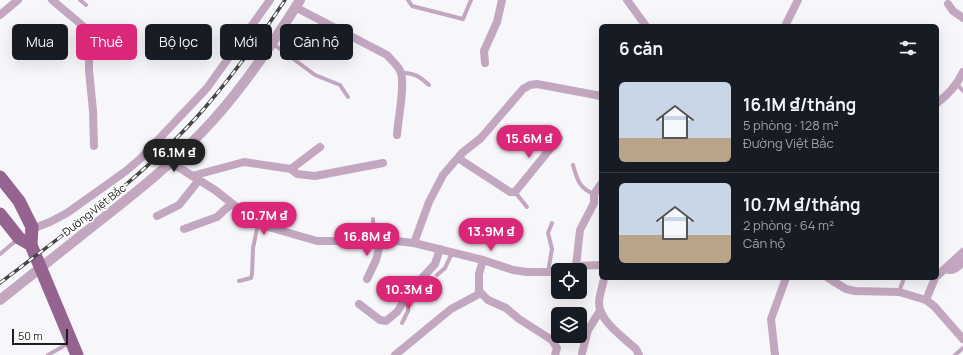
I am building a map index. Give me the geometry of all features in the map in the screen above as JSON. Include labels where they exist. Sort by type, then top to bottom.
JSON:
[{"type":"main road","points":[[0,177],[19,201],[32,227],[34,250],[77,355]]},
{"type":"main road","points":[[0,214],[20,238],[34,250]]},
{"type":"street","points":[[0,15],[18,0]]},
{"type":"street","points":[[52,0],[83,26],[89,40],[89,70],[94,146]]},
{"type":"street","points":[[20,238],[32,227],[50,222],[67,213],[126,171],[140,159],[207,88],[270,0]]},
{"type":"street","points":[[485,63],[484,51],[497,22],[502,0]]},
{"type":"street","points":[[628,0],[645,24]]},
{"type":"street","points":[[786,24],[798,0]]},
{"type":"street","points":[[297,4],[387,55],[401,73],[402,89],[397,135]]},
{"type":"street","name":"Đường Việt Bắc","points":[[272,43],[297,4]]},
{"type":"street","points":[[948,4],[963,18]]},
{"type":"street","name":"Đường Việt Bắc","points":[[0,300],[170,162],[215,119],[259,60]]},
{"type":"street","points":[[939,101],[957,84],[963,72]]},
{"type":"street","points":[[414,243],[437,186],[443,175],[462,153],[481,138],[523,89],[530,85],[537,84],[599,96]]},
{"type":"street","points":[[460,156],[462,160],[510,192],[515,192],[559,138]]},
{"type":"street","points":[[291,169],[320,147]]},
{"type":"street","points":[[170,162],[196,178],[258,224],[317,241],[377,241],[414,243],[483,260],[512,270],[527,272],[551,271]]},
{"type":"street","points":[[157,216],[179,205],[196,178],[244,162],[291,169],[297,174],[315,176],[383,163]]},
{"type":"street","points":[[576,263],[578,234],[594,204],[594,194],[599,187]]},
{"type":"street","points":[[184,229],[217,217],[231,204]]},
{"type":"street","points":[[367,279],[376,260],[377,241]]},
{"type":"street","points":[[359,304],[380,320],[386,321],[396,312],[403,301],[435,264],[440,249]]},
{"type":"street","points":[[939,274],[963,252]]},
{"type":"street","points":[[483,260],[478,280],[480,292],[488,300],[506,308],[519,320],[552,340],[557,348],[555,355]]},
{"type":"street","points":[[945,269],[955,269],[963,262]]},
{"type":"street","points":[[587,266],[599,265]]},
{"type":"street","points":[[604,280],[599,302],[600,311],[605,319],[636,350],[639,355]]},
{"type":"street","points":[[775,355],[771,319],[785,280]]},
{"type":"street","points":[[831,280],[846,289],[855,291],[899,292],[926,300],[934,306],[962,337]]},
{"type":"street","points":[[926,300],[935,280]]},
{"type":"street","points":[[395,355],[451,309],[480,292]]},
{"type":"street","points":[[582,353],[588,330],[600,311]]},
{"type":"lane","points":[[80,0],[86,5]]},
{"type":"lane","points":[[408,0],[412,6],[463,19],[471,0]]},
{"type":"lane","points":[[272,43],[315,75],[340,85],[348,97]]},
{"type":"lane","points":[[401,73],[410,72],[420,76],[429,85]]},
{"type":"lane","points":[[957,84],[963,91]]},
{"type":"lane","points":[[572,165],[579,185],[586,191],[594,194]]},
{"type":"lane","points":[[515,192],[527,207]]},
{"type":"lane","points":[[373,219],[377,241]]},
{"type":"lane","points":[[548,272],[552,249],[548,233],[552,223]]},
{"type":"lane","points":[[239,281],[250,278],[252,274],[253,248],[258,224]]},
{"type":"lane","points":[[0,254],[20,238]]},
{"type":"lane","points":[[437,275],[444,268],[452,253]]},
{"type":"lane","points":[[899,292],[903,280]]},
{"type":"lane","points":[[402,323],[408,311],[408,305],[403,301]]},
{"type":"lane","points":[[48,355],[71,342]]},
{"type":"lane","points":[[955,355],[963,348]]},
{"type":"railway","points":[[0,283],[106,201],[156,158],[214,97],[236,70],[285,0]]}]
